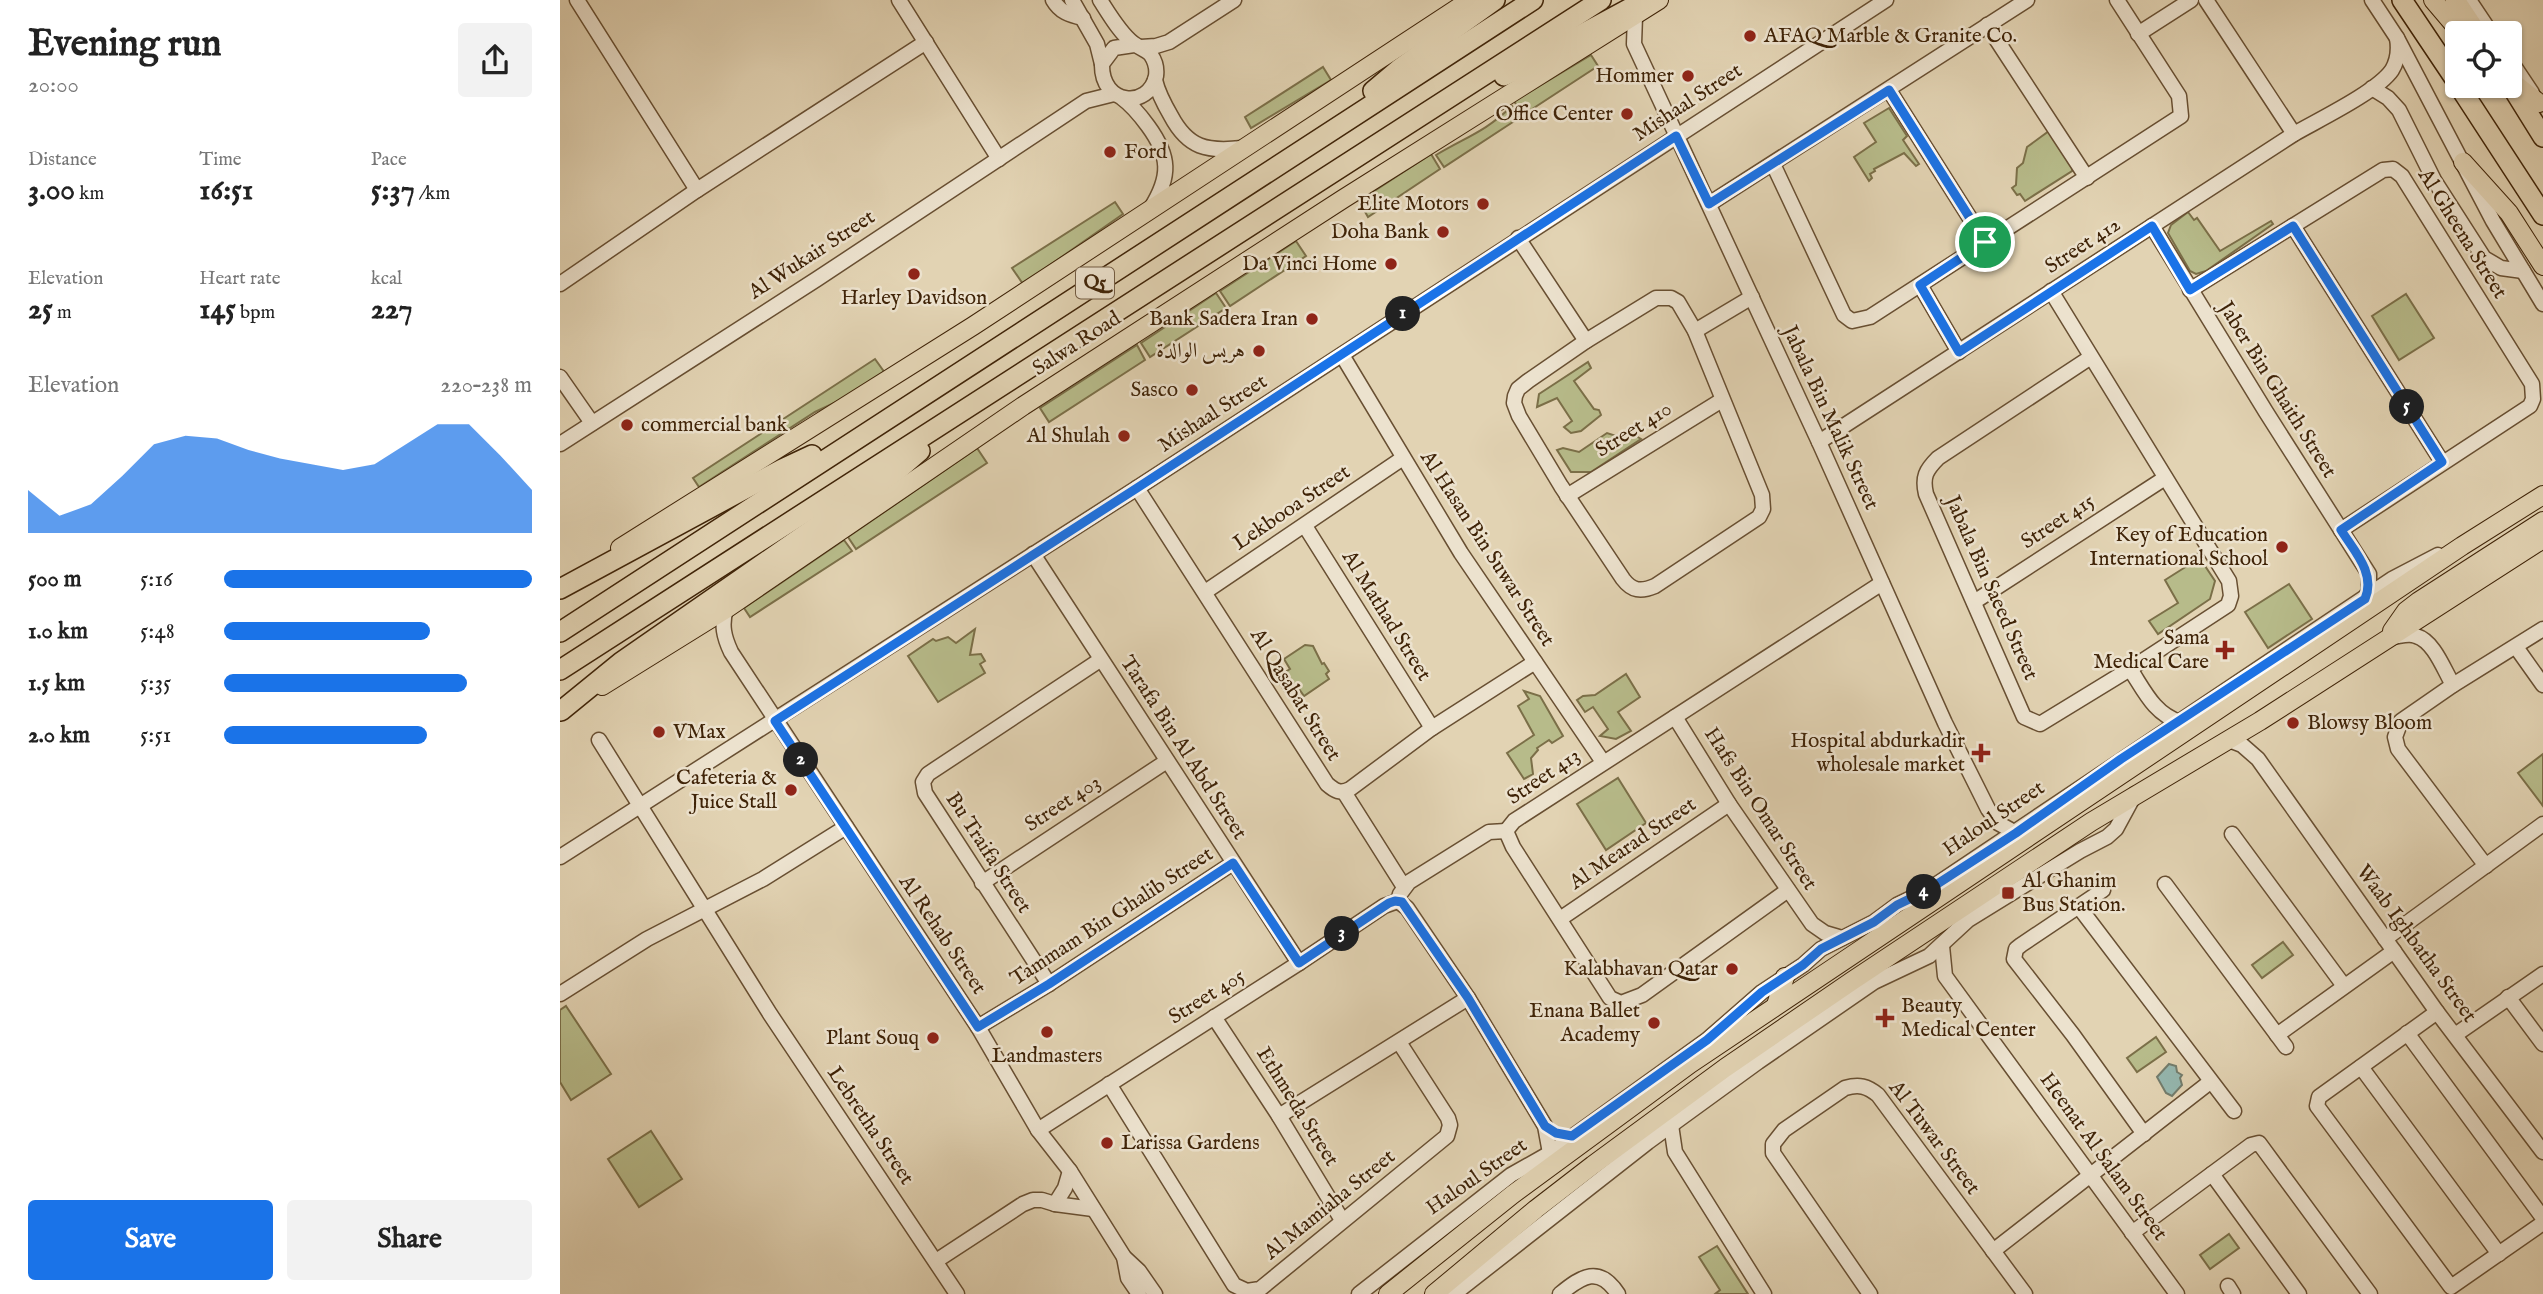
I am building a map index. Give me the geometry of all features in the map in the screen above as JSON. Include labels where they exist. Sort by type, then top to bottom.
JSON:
[{"type":"highway","points":[[1316,139],[1399,69],[1495,0]]},
{"type":"highway","name":"Salwa Road","points":[[560,632],[1533,0]]},
{"type":"highway","name":"Salwa Road","points":[[560,670],[1601,0]]},
{"type":"highway","points":[[2402,0],[2445,64]]},
{"type":"highway","points":[[2455,0],[2469,21]]},
{"type":"highway","points":[[1409,123],[1476,92],[1640,8]]},
{"type":"highway","points":[[2467,98],[2543,215]]},
{"type":"highway","points":[[2520,98],[2543,137]]},
{"type":"highway","points":[[560,712],[621,662],[898,470],[980,400]]},
{"type":"highway","points":[[560,589],[782,469],[873,427]]},
{"type":"main road","points":[[560,589],[676,511],[973,326],[1470,0]]},
{"type":"main road","name":"Salwa Road","points":[[560,712],[726,609],[1023,406],[1343,199],[1609,32],[1640,8],[1659,0]]},
{"type":"main road","points":[[2433,0],[2451,21]]},
{"type":"main road","points":[[2522,91],[2541,106]]},
{"type":"main road","points":[[2463,162],[2508,213],[2543,266]]},
{"type":"main road","name":"Haloul Street","points":[[1388,1294],[1512,1195],[1690,1064],[2462,546],[2543,495]]},
{"type":"main road","points":[[2388,638],[2398,621],[2419,601],[2543,520]]},
{"type":"main road","points":[[1434,1294],[1536,1209],[1725,1068],[1937,923],[2135,794],[2260,721],[2543,539]]},
{"type":"main road","points":[[2133,767],[2145,745]]},
{"type":"main road","points":[[1874,922],[1905,918]]},
{"type":"main road","points":[[1776,1005],[1785,977]]},
{"type":"main road","points":[[1725,1068],[1758,1062]]},
{"type":"main road","points":[[1512,1195],[1532,1165]]},
{"type":"main road","points":[[1394,1294],[1411,1276]]},
{"type":"street","points":[[577,0],[697,190]]},
{"type":"street","points":[[899,0],[999,159]]},
{"type":"street","points":[[1053,0],[1058,8],[1068,15],[1083,18]]},
{"type":"street","points":[[1072,0],[1097,44],[1104,83],[1134,107],[1152,132],[1164,156],[1166,166],[1163,186],[1149,212]]},
{"type":"street","points":[[1102,70],[1114,48],[1168,43],[1234,0]]},
{"type":"street","name":"Mishaal Street","points":[[560,858],[1137,488],[1886,0]]},
{"type":"street","points":[[1709,204],[2027,0]]},
{"type":"street","points":[[1773,164],[1844,315],[1852,321],[1863,320],[2182,116],[2179,96],[2117,0]]},
{"type":"street","points":[[2138,34],[2191,0]]},
{"type":"street","points":[[2206,0],[2294,134]]},
{"type":"street","points":[[2372,0],[2397,38],[2493,221],[2543,304]]},
{"type":"street","points":[[2469,0],[2483,21]]},
{"type":"street","points":[[1103,3],[1138,46],[1152,57],[1158,93],[1182,135],[1193,143],[1212,149],[1247,147]]},
{"type":"street","name":"Jabala Bin Malik Street","points":[[1640,8],[1634,44],[1819,442],[1945,723],[1988,809],[1998,823],[2016,833]]},
{"type":"street","points":[[1987,25],[2087,178]]},
{"type":"street","points":[[1609,32],[1634,44]]},
{"type":"street","name":"Street 412","points":[[1819,442],[2294,134],[2372,88],[2392,69],[2398,54],[2397,38]]},
{"type":"street","points":[[560,285],[697,190],[926,42]]},
{"type":"street","points":[[1118,96],[1132,98],[1142,95],[1155,75],[1168,43]]},
{"type":"street","name":"Al Wukair Street","points":[[1086,101],[1102,70]]},
{"type":"street","points":[[2522,78],[2541,106]]},
{"type":"street","points":[[2372,88],[2388,98],[2399,110],[2434,180],[2484,258],[2501,268],[2523,271]]},
{"type":"street","points":[[1889,90],[1985,242]]},
{"type":"street","name":"Al Wukair Street","points":[[560,444],[1086,101],[1118,96]]},
{"type":"street","name":"Al Gheena Street","points":[[2190,290],[2383,170],[2393,169],[2403,176],[2532,384],[2533,399],[2530,407],[2341,530]]},
{"type":"street","name":"Jaber Bin Ghaith Street","points":[[2152,226],[2369,575]]},
{"type":"street","points":[[2293,226],[2442,462]]},
{"type":"street","points":[[1518,238],[1586,341]]},
{"type":"street","points":[[1920,285],[1959,352]]},
{"type":"street","name":"Jabala Bin Saeed Street","points":[[2052,291],[2229,582],[2231,596],[2228,605],[2040,724],[2024,717],[1926,494],[1923,481],[1927,469],[1938,458],[2091,357]]},
{"type":"street","points":[[1695,331],[1752,297]]},
{"type":"street","points":[[1664,298],[1678,302],[1695,331],[1762,495],[1763,514],[1655,586],[1640,590],[1629,586],[1567,496],[1519,416],[1514,402],[1522,385],[1586,341],[1647,302],[1664,298]]},
{"type":"street","name":"Al Hasan Bin Suwar Street","points":[[1342,355],[1461,553],[1603,762]]},
{"type":"street","points":[[560,377],[592,423]]},
{"type":"street","name":"Street 410","points":[[1567,496],[1723,400]]},
{"type":"street","name":"Lekbooa Street","points":[[1205,592],[1402,458]]},
{"type":"street","name":"Street 415","points":[[1974,602],[2165,478]]},
{"type":"street","name":"Al Qasabat Street","points":[[1137,488],[1327,784],[1334,790],[1344,792],[1407,908],[1468,998],[1545,1126]]},
{"type":"street","name":"Al Mathad Street","points":[[1305,526],[1432,728]]},
{"type":"street","name":"Haloul Street","points":[[1359,1294],[1511,1175],[1550,1153],[1707,1040],[1762,992],[1816,954],[1874,922],[1897,905],[1928,890],[2016,833],[2392,579],[2431,558],[2462,546]]},
{"type":"street","name":"Tarafa Bin Al Abd Street","points":[[1032,554],[1299,963]]},
{"type":"street","points":[[2365,599],[2369,590],[2369,575],[2392,579]]},
{"type":"street","name":"Street 413","points":[[1788,890],[1642,995],[1627,1003],[1616,1002],[1610,998],[1513,847],[1506,831],[1514,821],[1603,762],[1882,583]]},
{"type":"street","points":[[698,627],[723,636],[726,609]]},
{"type":"street","points":[[2486,866],[2396,744],[2396,731],[2401,721],[2543,629]]},
{"type":"street","points":[[2388,638],[2410,635],[2421,638],[2434,652],[2453,685]]},
{"type":"street","name":"Al Rehab Street","points":[[723,636],[775,721],[978,1027],[1038,1130],[1070,1171],[1124,1257],[1139,1271],[1155,1294]]},
{"type":"street","points":[[2516,647],[2543,685]]},
{"type":"street","name":"Bu Traifa Street","points":[[1049,984],[925,793],[923,782],[928,774],[1100,660]]},
{"type":"street","points":[[1344,792],[1432,728],[1535,662]]},
{"type":"street","points":[[2130,669],[2156,709],[2165,717],[2180,722]]},
{"type":"street","points":[[2145,745],[2156,709]]},
{"type":"street","name":"Hafs Bin Omar Street","points":[[1675,717],[1729,804],[1812,924],[1825,933],[1842,938]]},
{"type":"street","points":[[2258,759],[2253,740],[2260,721]]},
{"type":"street","name":"Lebretha Street","points":[[599,740],[706,907],[770,1014],[957,1294]]},
{"type":"street","name":"Waab Ighbatha Street","points":[[2229,740],[2242,745],[2258,759],[2437,1012],[2543,1152]]},
{"type":"street","name":"Street 403","points":[[982,883],[1167,761]]},
{"type":"street","points":[[1454,1294],[1648,1142],[1758,1062],[1874,982],[1913,965],[1942,946],[1968,920],[2080,850],[2107,837],[2116,829],[2135,794]]},
{"type":"street","name":"Al Mearad Street","points":[[1560,919],[1729,804]]},
{"type":"street","name":"Jabala Bin Malik Street","points":[[1988,809],[1993,836],[1988,851]]},
{"type":"street","points":[[2277,1035],[2344,986],[2389,945],[2486,866],[2543,824]]},
{"type":"street","points":[[560,994],[647,939],[763,879],[846,827]]},
{"type":"street","name":"Street 405","points":[[1038,1130],[1299,963],[1489,832],[1506,831]]},
{"type":"street","points":[[2232,834],[2344,986]]},
{"type":"street","name":"Tammam Bin Ghalib Street","points":[[978,1027],[1049,984],[1233,863]]},
{"type":"street","points":[[2165,884],[2286,1047]]},
{"type":"street","points":[[2103,890],[2016,949],[2014,959],[2144,1134]]},
{"type":"street","points":[[2078,907],[2234,1111]]},
{"type":"street","name":"Hafs Bin Omar Street","points":[[1812,924],[1816,954]]},
{"type":"street","points":[[1942,946],[1945,976]]},
{"type":"street","points":[[1913,965],[1930,968],[1945,976]]},
{"type":"street","points":[[2455,1035],[2543,974]]},
{"type":"street","name":"Heenat Al Salam Street","points":[[1945,976],[2177,1294]]},
{"type":"street","points":[[1279,1116],[1468,998]]},
{"type":"street","points":[[2508,998],[2543,1044]]},
{"type":"street","points":[[2407,1033],[2543,1220],[2451,1287],[2317,1106],[2317,1101],[2361,1067],[2407,1033],[2437,1012]]},
{"type":"street","name":"Ethmeda Street","points":[[1214,1017],[1279,1116],[1342,1220]]},
{"type":"street","name":"Al Mamiaha Street","points":[[1109,1084],[1234,1285],[1247,1291],[1261,1289],[1342,1220],[1435,1148],[1449,1131],[1450,1125],[1444,1111],[1398,1042]]},
{"type":"street","points":[[2361,1067],[2499,1254]]},
{"type":"street","points":[[1993,1251],[2210,1082]]},
{"type":"street","name":"Al Tuwar Street","points":[[1870,1294],[1773,1153],[1773,1144],[1783,1129],[1845,1088],[1863,1085],[1878,1095],[2025,1294]]},
{"type":"street","points":[[1671,1125],[1675,1152],[1764,1294]]},
{"type":"street","points":[[1545,1126],[1556,1133],[1572,1136]]},
{"type":"street","points":[[1545,1126],[1550,1153]]},
{"type":"street","points":[[1648,1142],[1662,1144],[1675,1152]]},
{"type":"street","points":[[2132,1233],[2254,1143],[2261,1144],[2371,1294]]},
{"type":"street","points":[[1055,1204],[1065,1188],[1070,1171]]},
{"type":"street","points":[[2212,1174],[2299,1294]]},
{"type":"street","points":[[936,1261],[1033,1200],[1093,1209]]},
{"type":"street","name":"Al Rehab Street","points":[[1124,1257],[1129,1278],[1139,1294]]},
{"type":"street","points":[[1560,1294],[1575,1282],[1595,1275],[1605,1280],[1618,1294]]},
{"type":"green space","points":[[1591,55],[1598,66],[1523,115],[1514,101]]},
{"type":"green space","points":[[1323,67],[1331,80],[1251,128],[1245,117]]},
{"type":"green space","points":[[1512,106],[1519,118],[1444,167],[1436,155],[1484,128]]},
{"type":"green space","points":[[1889,108],[1907,136],[1903,140],[1919,164],[1916,166],[1904,153],[1874,169],[1869,181],[1854,157],[1876,142],[1864,123]]},
{"type":"green space","points":[[2049,131],[2073,167],[2072,171],[2025,201],[2012,188],[2016,185],[2017,168],[2023,163],[2027,147]]},
{"type":"green space","points":[[1431,154],[1440,169],[1368,217],[1359,201]]},
{"type":"green space","points":[[1115,202],[1123,214],[1023,284],[1012,268]]},
{"type":"green space","points":[[2188,212],[2194,220],[2197,218],[2220,251],[2271,221],[2273,224],[2206,271],[2196,274],[2190,271],[2168,233],[2171,225]]},
{"type":"green space","points":[[1296,241],[1306,256],[1230,306],[1220,291]]},
{"type":"green space","points":[[1216,293],[1226,308],[1150,357],[1141,343]]},
{"type":"green space","points":[[2406,294],[2434,338],[2399,360],[2372,316]]},
{"type":"green space","points":[[1137,345],[1145,360],[1049,422],[1040,408]]},
{"type":"green space","points":[[875,359],[885,373],[847,397],[815,412],[699,487],[693,478]]},
{"type":"green space","points":[[1588,362],[1591,368],[1574,381],[1601,415],[1581,431],[1571,433],[1564,427],[1572,421],[1557,398],[1537,407],[1539,394]]},
{"type":"green space","points":[[1628,431],[1641,439],[1591,472],[1571,472],[1557,450],[1563,448],[1579,452],[1607,433],[1616,436]]},
{"type":"green space","points":[[977,448],[987,463],[856,549],[848,537]]},
{"type":"green space","points":[[844,540],[852,551],[750,617],[744,608]]},
{"type":"green space","points":[[2197,554],[2215,581],[2210,599],[2158,634],[2149,621],[2178,603],[2165,580],[2195,561],[2193,557]]},
{"type":"green space","points":[[2289,584],[2312,619],[2268,648],[2245,612]]},
{"type":"green space","points":[[975,629],[970,655],[981,654],[985,661],[980,664],[985,673],[938,702],[908,656],[933,639],[936,641],[948,637],[956,643]]},
{"type":"green space","points":[[1305,645],[1313,646],[1322,664],[1324,663],[1329,671],[1326,674],[1329,679],[1304,696],[1297,686],[1286,693],[1276,678],[1290,669],[1284,659]]},
{"type":"green space","points":[[1626,674],[1640,697],[1618,712],[1631,731],[1616,739],[1600,736],[1608,729],[1593,707],[1585,712],[1577,700],[1583,696],[1595,695]]},
{"type":"green space","points":[[1524,691],[1540,696],[1563,736],[1552,743],[1549,740],[1537,748],[1531,758],[1533,774],[1524,779],[1507,753],[1534,735],[1518,706],[1529,699]]},
{"type":"green space","points":[[2543,754],[2543,806],[2518,773]]},
{"type":"green space","points":[[1618,778],[1646,823],[1606,850],[1577,804]]},
{"type":"green space","points":[[2283,942],[2293,955],[2262,978],[2252,965]]},
{"type":"green space","points":[[566,1006],[611,1074],[571,1100],[560,1082],[560,1010]]},
{"type":"green space","points":[[2156,1037],[2166,1052],[2137,1072],[2127,1058]]},
{"type":"green space","points":[[651,1131],[682,1179],[639,1207],[608,1159]]},
{"type":"green space","points":[[2229,1234],[2239,1248],[2210,1269],[2200,1255]]},
{"type":"green space","points":[[1717,1246],[1748,1294],[1715,1294],[1720,1290],[1699,1257]]},
{"type":"water","points":[[2169,1064],[2176,1066],[2177,1072],[2182,1075],[2182,1085],[2172,1096],[2166,1093],[2157,1077]]},
{"type":"place","name":"AFAQ Marble & Granite Co.","points":[[1750,36]]},
{"type":"place","name":"Hommer","points":[[1688,76]]},
{"type":"place","name":"Office Center","points":[[1627,114]]},
{"type":"place","name":"Ford","points":[[1110,152]]},
{"type":"place","name":"Elite Motors","points":[[1483,204]]},
{"type":"place","name":"Doha Bank","points":[[1443,232]]},
{"type":"place","name":"Da Vinci Home","points":[[1391,264]]},
{"type":"place","name":"Harley Davidson","points":[[914,274]]},
{"type":"place","name":"Bank Sadera Iran","points":[[1312,319]]},
{"type":"place","name":"هريس الوالدة","points":[[1259,351]]},
{"type":"place","name":"Sasco","points":[[1192,390]]},
{"type":"place","name":"commercial bank","points":[[627,425]]},
{"type":"place","name":"Al Shulah","points":[[1124,436]]},
{"type":"place","name":"Key of Education International School","points":[[2282,547]]},
{"type":"place","name":"Sama Medical Care","points":[[2225,650]]},
{"type":"place","name":"Blowsy Bloom","points":[[2293,723]]},
{"type":"place","name":"VMax","points":[[659,732]]},
{"type":"place","name":"Hospital abdurkadir wholesale market","points":[[1981,753]]},
{"type":"place","name":"Cafeteria & Juice Stall","points":[[791,790]]},
{"type":"place","name":"Al Ghanim Bus Station.","points":[[2008,893]]},
{"type":"place","name":"Kalabhavan Qatar","points":[[1732,969]]},
{"type":"place","name":"Beauty Medical Center","points":[[1885,1018]]},
{"type":"place","name":"Enana Ballet Academy","points":[[1654,1023]]},
{"type":"place","name":"Landmasters","points":[[1047,1032]]},
{"type":"place","name":"Plant Souq","points":[[933,1038]]},
{"type":"place","name":"Larissa Gardens","points":[[1107,1143]]},
{"type":"route","points":[[1889,90],[1985,242],[1920,285],[1959,352],[2152,226],[2190,290],[2293,226],[2442,462],[2341,530],[2369,575],[2369,590],[2365,599],[1928,890],[1821,949],[1803,965],[1762,992],[1707,1040],[1572,1136],[1556,1133],[1545,1126],[1468,998],[1402,902],[1389,903],[1299,963],[1233,863],[1049,984],[978,1027],[775,721],[1676,136],[1709,204],[1889,90]]}]
